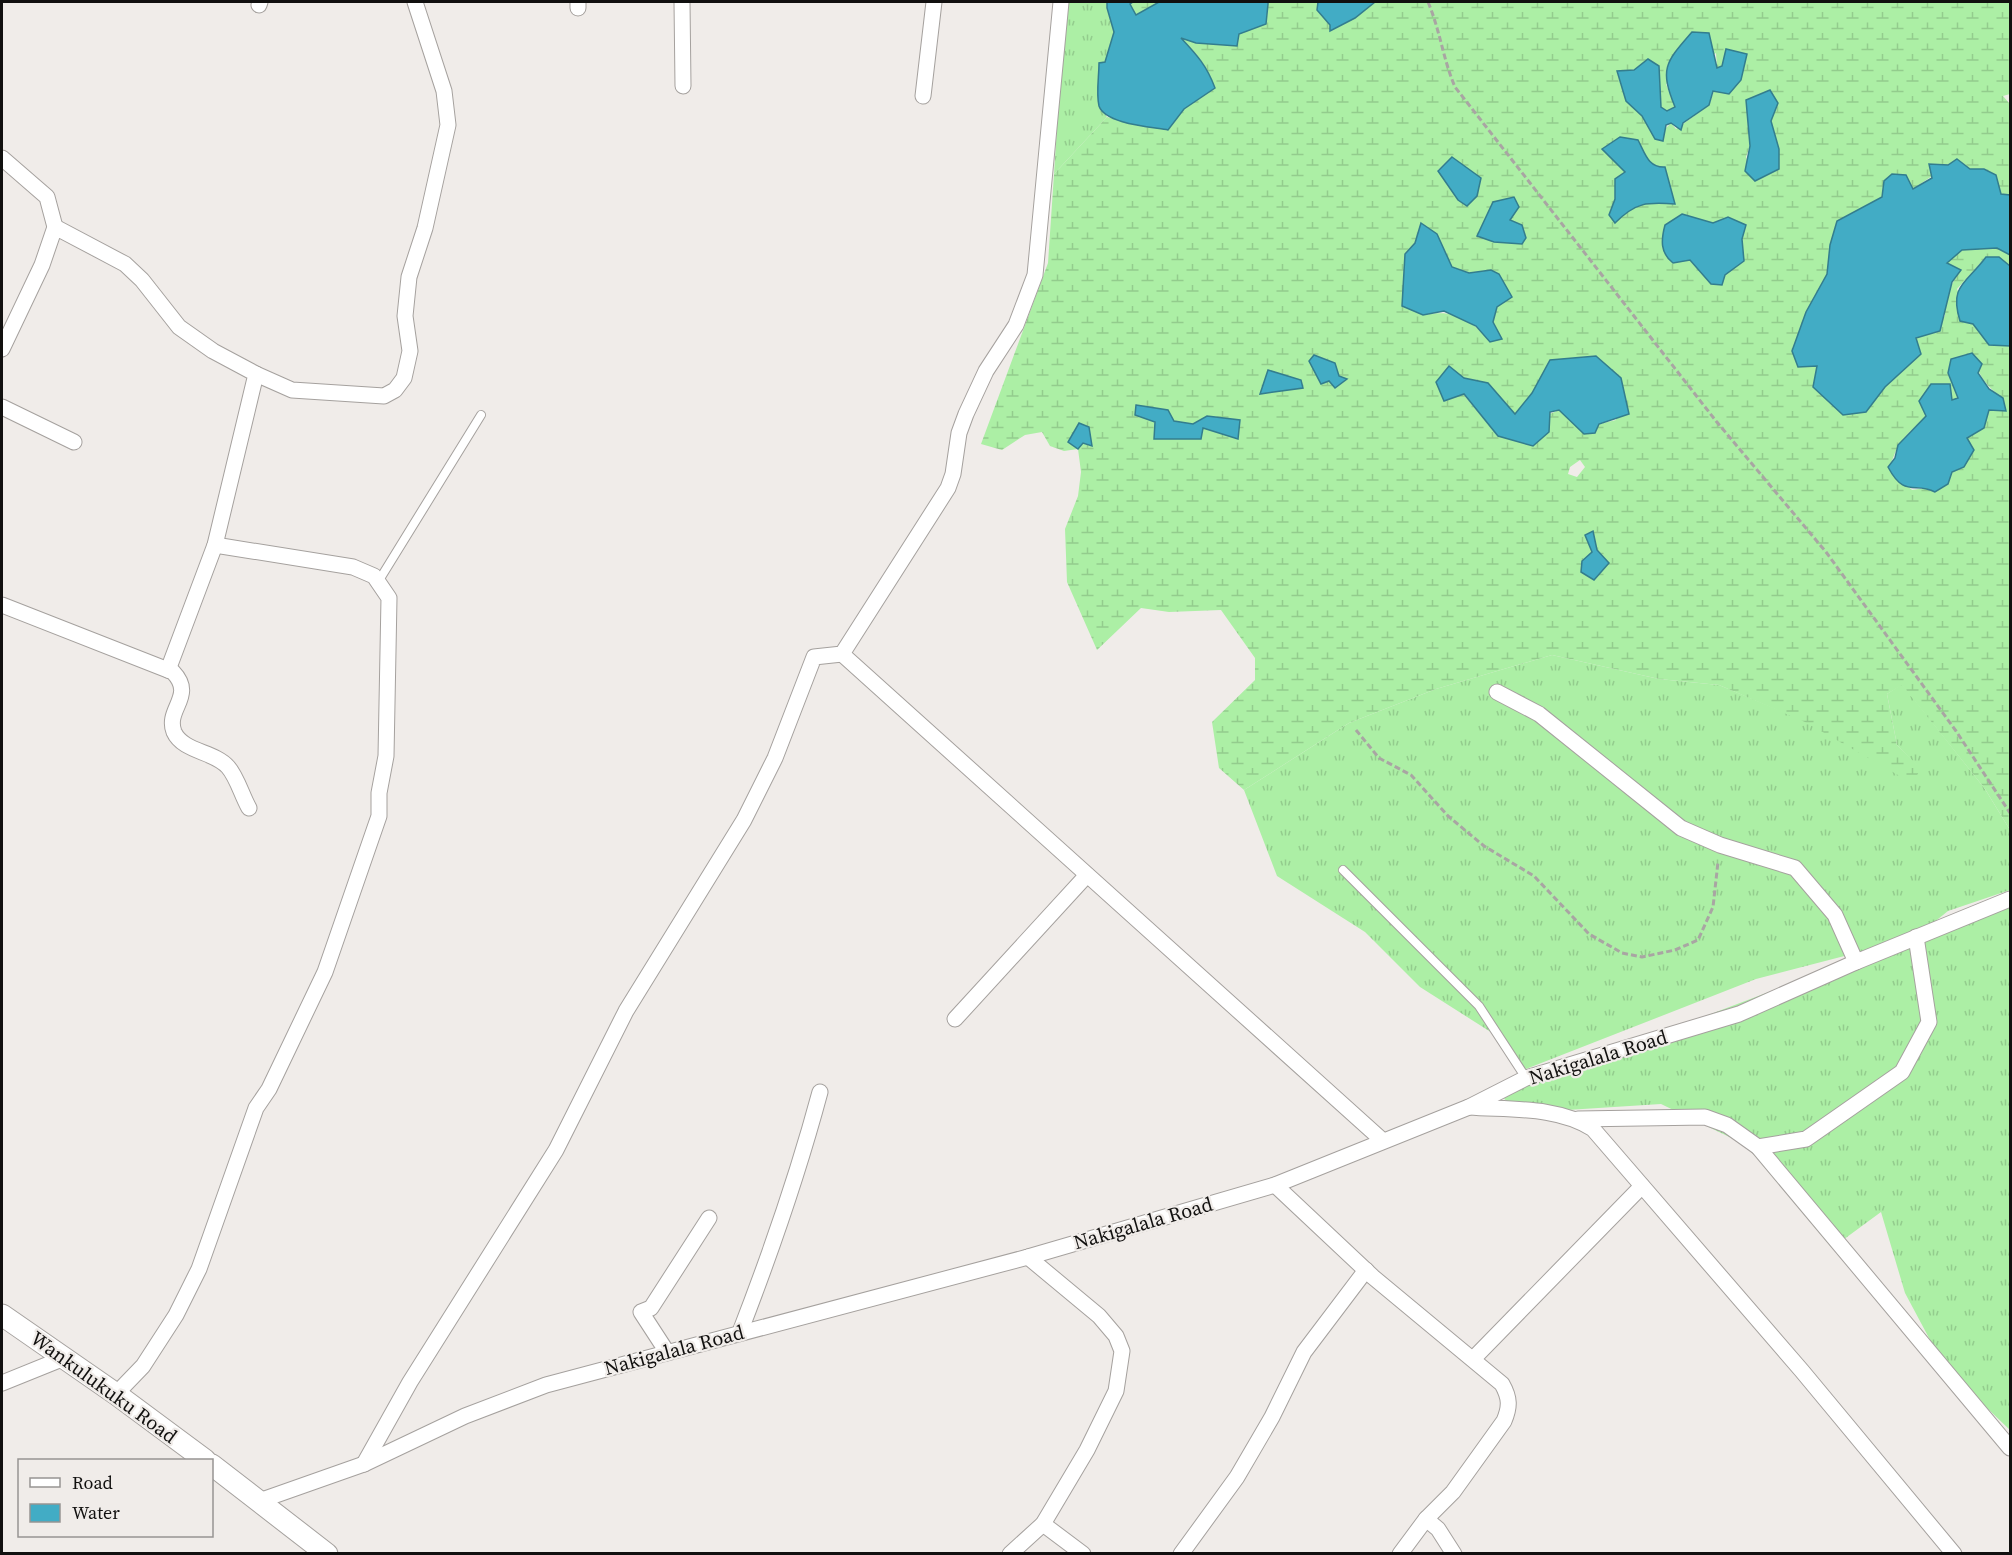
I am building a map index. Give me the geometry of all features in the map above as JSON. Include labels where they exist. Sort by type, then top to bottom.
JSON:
[{"type":"main road","name":"Wankulukuku Road","points":[[2,1315],[116,1394],[202,1459]]},
{"type":"main road","points":[[213,1466],[327,1554]]},
{"type":"street","points":[[55,227],[125,264],[142,280],[179,327],[213,351],[256,374],[292,390],[384,396],[395,390],[404,378],[410,351],[405,316],[409,277],[425,228],[448,124],[444,92],[415,2]]},
{"type":"street","points":[[682,2],[683,86]]},
{"type":"street","points":[[923,96],[934,2]]},
{"type":"street","points":[[842,654],[948,488],[953,474],[959,433],[966,414],[986,371],[1016,324],[1032,283],[1061,2]]},
{"type":"street","points":[[2,158],[47,197],[55,227],[42,265],[2,349]]},
{"type":"street","points":[[168,670],[215,545],[256,374]]},
{"type":"street","points":[[2,407],[74,441]]},
{"type":"street","points":[[116,1394],[143,1366],[176,1315],[199,1269],[256,1108],[269,1089],[325,972],[379,816],[379,793],[386,756],[389,598],[374,576],[353,567],[215,545]]},
{"type":"street","points":[[2,605],[168,670],[182,681],[183,690],[172,722],[176,736],[228,767],[249,808]]},
{"type":"street","points":[[364,1464],[410,1382],[556,1150],[626,1011],[744,820],[775,758],[808,667],[814,657],[842,654],[1382,1140]]},
{"type":"street","points":[[1497,692],[1539,714],[1681,828],[1720,845],[1795,868],[1835,915],[1856,962]]},
{"type":"street","points":[[955,1019],[1087,875]]},
{"type":"street","name":"Nakigalala Road","points":[[260,1501],[364,1464],[510,1397],[740,1332],[1028,1257],[1275,1185],[1382,1140],[1469,1107],[1526,1078],[1739,1014],[1856,962],[2010,899]]},
{"type":"street","points":[[1758,1147],[1806,1138],[1902,1072],[1929,1022],[1916,937]]},
{"type":"street","points":[[740,1332],[779,1232],[800,1167],[820,1092]]},
{"type":"street","points":[[1469,1107],[1559,1114],[1578,1119],[1705,1118],[1727,1125],[1758,1147],[2010,1448]]},
{"type":"street","points":[[1578,1119],[1593,1129],[1802,1371],[1954,1554]]},
{"type":"street","points":[[1275,1185],[1366,1270],[1474,1358],[1502,1384],[1509,1396],[1509,1409],[1504,1421],[1477,1460],[1426,1519],[1400,1554]]},
{"type":"street","points":[[1474,1358],[1642,1186]]},
{"type":"street","points":[[667,1352],[641,1312],[651,1308],[709,1218]]},
{"type":"street","points":[[1010,1554],[1043,1524],[1107,1410],[1116,1391],[1122,1350],[1116,1336],[1099,1316],[1028,1257]]},
{"type":"street","points":[[1181,1554],[1237,1477],[1304,1352],[1366,1270]]},
{"type":"street","points":[[2,1383],[64,1358]]},
{"type":"street","points":[[1426,1519],[1437,1529],[1454,1554]]},
{"type":"street","points":[[1043,1524],[1083,1554]]},
{"type":"lane","points":[[378,582],[482,415]]},
{"type":"lane","points":[[1343,870],[1479,1006],[1526,1078]]},
{"type":"path","points":[[1428,2],[1437,23],[1445,63],[1455,87],[1716,421],[1826,552],[1949,722],[2010,813]]},
{"type":"path","points":[[1356,730],[1379,758],[1411,775],[1448,816],[1484,846],[1534,876],[1588,934],[1622,953],[1642,957],[1675,951],[1698,940],[1713,907],[1720,845]]},
{"type":"green space","points":[[1065,2],[1107,2],[1114,32],[1105,62],[1099,64],[1099,106],[1107,117],[1054,174]]},
{"type":"green space","points":[[1159,2],[1136,16],[1130,4]]},
{"type":"green space","points":[[1268,2],[1318,2],[1317,10],[1330,25],[1330,31],[1355,18],[1375,2],[2010,2],[2010,94],[2003,96],[2010,104],[2010,195],[2001,194],[1984,169],[1970,169],[1957,159],[1913,189],[1884,181],[1882,197],[1837,221],[1830,245],[1827,274],[1806,312],[1817,366],[1816,375],[1866,412],[1885,387],[1921,354],[1916,338],[1945,316],[1945,303],[1961,270],[1946,263],[1962,250],[1997,248],[2010,255],[2010,266],[1999,257],[1986,257],[1957,289],[1973,324],[1989,345],[2010,346],[2010,830],[1985,789],[1902,685],[1887,694],[1897,745],[1921,769],[1912,783],[1805,722],[1719,685],[1659,679],[1552,655],[1436,689],[1349,723],[1244,790],[1219,768],[1212,722],[1255,680],[1255,658],[1221,610],[1169,612],[1141,608],[1097,650],[1067,582],[1065,529],[1078,496],[1081,472],[1078,449],[1064,451],[1050,446],[1042,432],[1025,435],[1002,450],[981,444],[1048,263],[1054,174],[1107,117],[1168,130],[1184,109],[1215,88],[1201,60],[1180,38],[1239,34],[1266,24]],"holes":[[[1716,53],[1717,68],[1722,67],[1709,105],[1676,129],[1671,123],[1655,139],[1642,116],[1626,101],[1617,72],[1659,66],[1661,107],[1667,111],[1675,107],[1666,84]],[[1746,100],[1778,103],[1771,121],[1779,149],[1779,169],[1755,181],[1746,157],[1750,146]],[[1452,157],[1467,206],[1458,200],[1438,170]],[[1649,163],[1657,168],[1675,204],[1645,203],[1609,215],[1625,172]],[[1493,202],[1510,220],[1477,236]],[[1694,219],[1713,223],[1742,239],[1744,261],[1711,284],[1690,260],[1673,263]],[[1421,223],[1437,234],[1452,267],[1469,273],[1491,270],[1497,307],[1493,322],[1501,339],[1490,342],[1461,317],[1444,313],[1423,315],[1405,254],[1415,243]],[[1972,353],[1983,379],[2003,398],[1968,436],[1944,479],[1926,488],[1912,490],[1888,467],[1897,448],[1909,432],[1926,418],[1944,405],[1959,399],[1948,373],[1951,359]],[[1596,356],[1605,366],[1616,420],[1599,424],[1559,410],[1498,436],[1463,394],[1463,378],[1488,383],[1515,414],[1532,393],[1550,360]],[[1268,370],[1283,375],[1261,393]],[[1207,416],[1240,420],[1219,431],[1202,428],[1201,439],[1154,439],[1155,421],[1193,424]],[[1580,460],[1585,467],[1577,477],[1568,474],[1570,467]],[[1592,552],[1609,563],[1594,579],[1581,572]]]},
{"type":"green space","points":[[1552,655],[1659,679],[1719,685],[1920,769],[1897,745],[1887,694],[1902,684],[1985,789],[2010,830],[2010,890],[1948,911],[1917,936],[2010,905],[2010,1430],[1945,1368],[1905,1293],[1881,1212],[1832,1248],[1746,1145],[1661,1104],[1567,1110],[1507,1102],[1503,1097],[1508,1091],[1906,940],[1756,979],[1521,1071],[1497,1036],[1420,987],[1365,932],[1277,876],[1244,790],[1349,723],[1436,689]]},
{"type":"water","points":[[1107,2],[1133,2],[1130,4],[1136,15],[1159,2],[1268,2],[1268,4],[1266,24],[1239,34],[1237,46],[1196,43],[1181,38],[1201,61],[1215,88],[1184,109],[1168,130],[1119,121],[1103,112],[1099,106],[1099,63],[1105,62],[1114,32]]},
{"type":"water","points":[[1318,2],[1375,2],[1355,18],[1330,31],[1330,25],[1317,10]]},
{"type":"water","points":[[1692,32],[1709,33],[1717,68],[1722,66],[1726,49],[1747,54],[1741,80],[1729,94],[1713,91],[1709,105],[1683,123],[1681,130],[1671,123],[1666,125],[1663,141],[1655,139],[1642,116],[1626,101],[1617,71],[1634,70],[1648,59],[1659,66],[1661,107],[1667,111],[1675,107],[1666,74],[1671,59]]},
{"type":"water","points":[[1770,90],[1778,103],[1771,121],[1779,149],[1779,169],[1755,181],[1745,171],[1750,146],[1746,100]]},
{"type":"water","points":[[1620,137],[1638,140],[1651,162],[1659,167],[1665,167],[1675,204],[1642,205],[1629,211],[1615,223],[1609,215],[1615,199],[1615,179],[1625,172],[1602,149]]},
{"type":"water","points":[[1452,157],[1481,178],[1477,196],[1467,206],[1458,200],[1438,171]]},
{"type":"water","points":[[1957,159],[1970,169],[1984,169],[1996,175],[2001,194],[2010,195],[2010,255],[1997,248],[1962,250],[1947,263],[1961,270],[1952,282],[1940,331],[1916,338],[1921,354],[1885,387],[1866,412],[1843,415],[1813,387],[1817,366],[1798,367],[1792,351],[1806,312],[1827,274],[1830,245],[1837,221],[1882,197],[1884,181],[1892,174],[1906,175],[1913,189],[1932,178],[1929,164],[1948,165]]},
{"type":"water","points":[[1514,197],[1519,207],[1510,220],[1522,225],[1526,238],[1522,244],[1494,242],[1477,236],[1493,202]]},
{"type":"water","points":[[1682,214],[1713,223],[1728,217],[1746,225],[1742,239],[1744,261],[1725,275],[1722,285],[1711,284],[1690,260],[1673,263],[1666,255],[1662,241],[1665,225]]},
{"type":"water","points":[[1421,223],[1437,234],[1452,267],[1469,273],[1491,270],[1499,274],[1512,297],[1497,307],[1493,322],[1502,339],[1490,342],[1476,326],[1444,311],[1423,315],[1402,306],[1405,254],[1415,243]]},
{"type":"water","points":[[1986,257],[1999,257],[2010,266],[2010,346],[1989,345],[1973,324],[1960,321],[1957,309],[1958,292]]},
{"type":"water","points":[[1972,353],[1982,364],[1978,373],[1989,389],[2003,398],[2006,411],[1989,410],[1984,428],[1967,438],[1974,450],[1964,467],[1952,472],[1948,484],[1935,492],[1905,486],[1894,477],[1888,467],[1895,458],[1898,445],[1926,416],[1919,401],[1931,384],[1950,384],[1952,400],[1958,398],[1948,373],[1951,359]]},
{"type":"water","points":[[1314,355],[1335,363],[1339,376],[1347,379],[1335,388],[1329,381],[1321,384],[1309,361]]},
{"type":"water","points":[[1596,356],[1621,378],[1629,414],[1599,424],[1595,433],[1584,434],[1559,410],[1550,412],[1549,432],[1533,446],[1498,436],[1464,394],[1444,401],[1436,382],[1449,366],[1464,378],[1488,383],[1515,414],[1532,393],[1550,360]]},
{"type":"water","points":[[1268,370],[1301,380],[1303,388],[1260,394]]},
{"type":"water","points":[[1136,405],[1168,410],[1174,421],[1193,424],[1207,416],[1240,420],[1238,439],[1203,428],[1201,439],[1154,439],[1155,422],[1135,415]]},
{"type":"water","points":[[1079,423],[1089,427],[1092,446],[1083,443],[1078,449],[1068,442]]},
{"type":"water","points":[[1593,531],[1597,550],[1609,563],[1594,580],[1581,572],[1582,561],[1592,552],[1585,535]]}]
